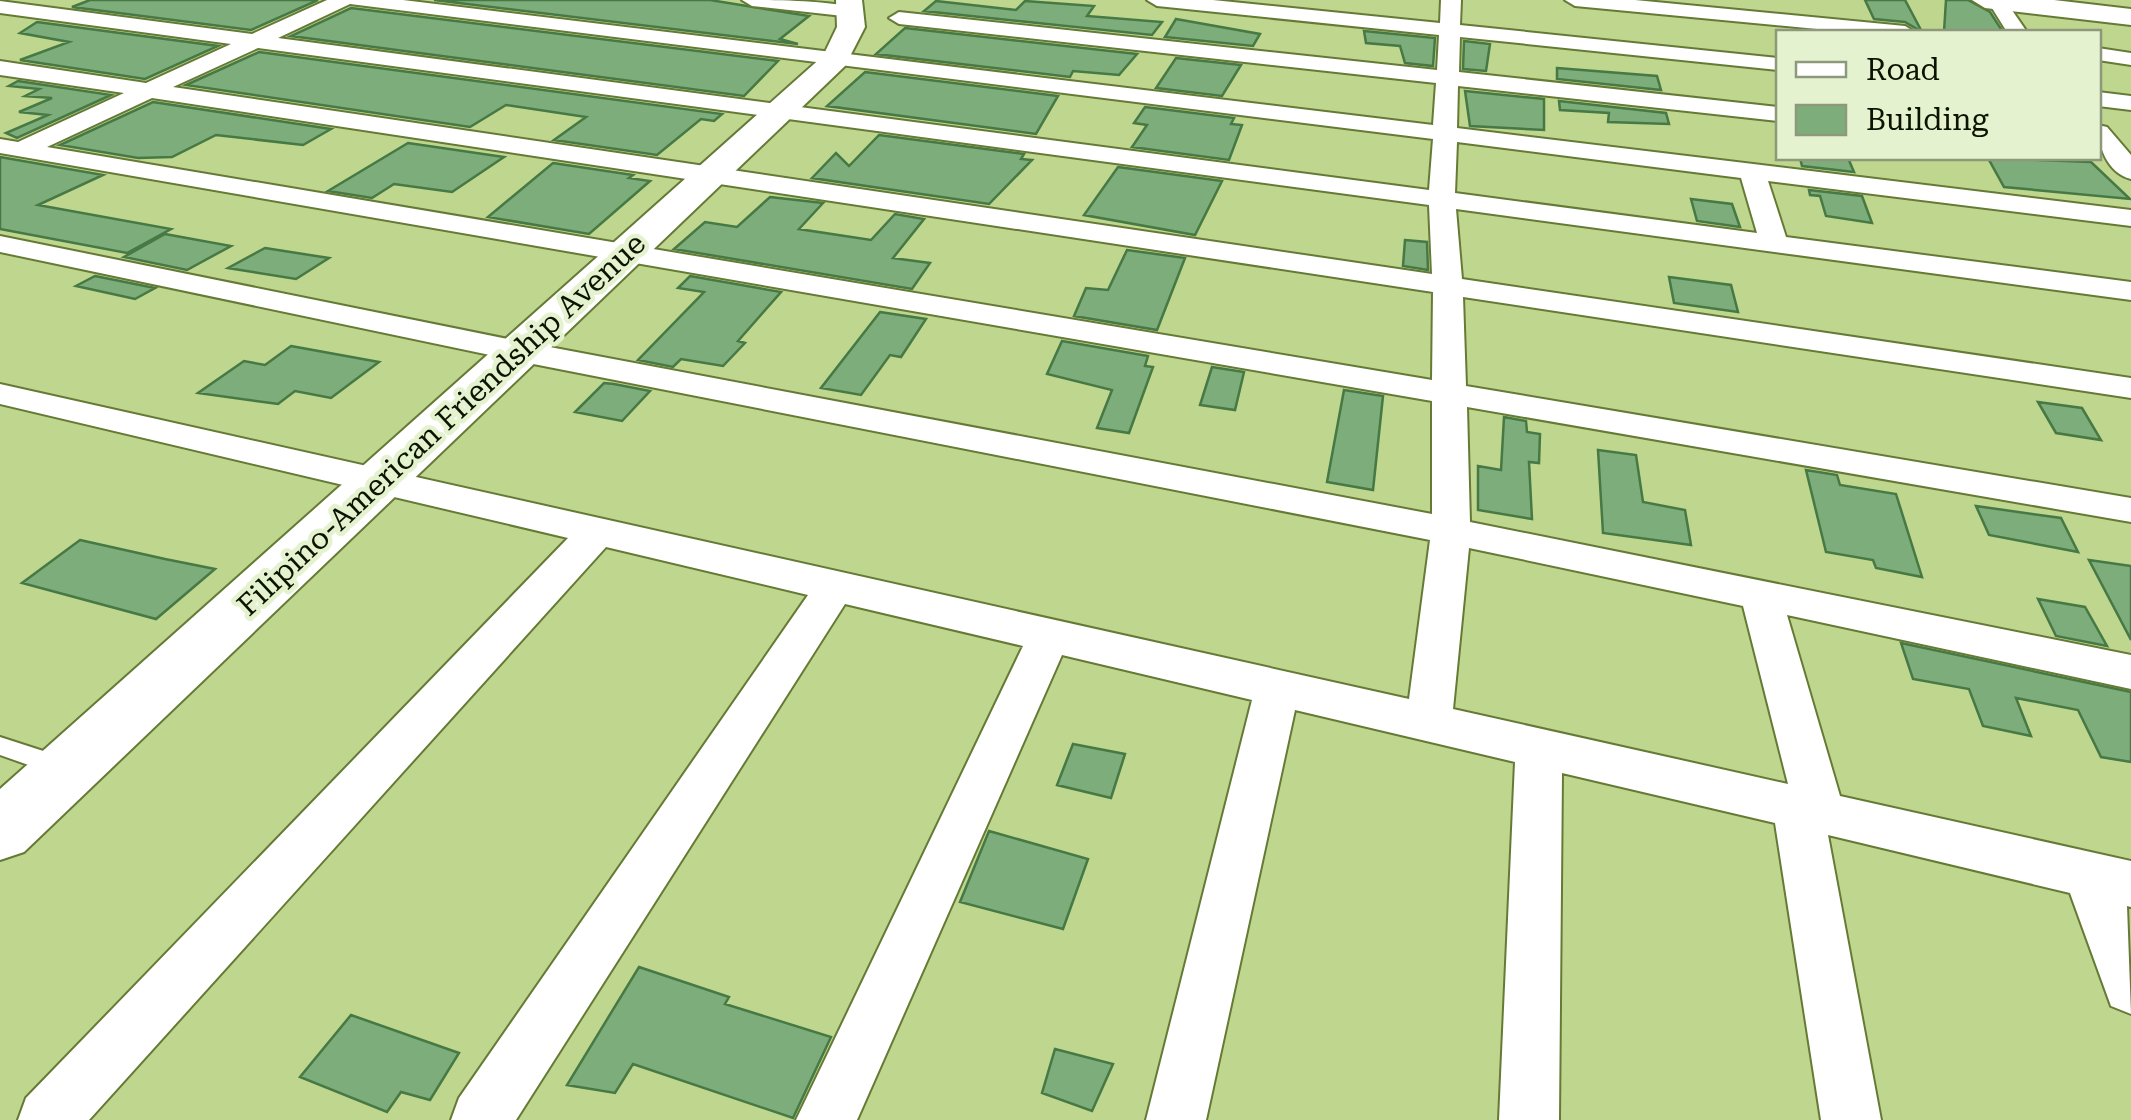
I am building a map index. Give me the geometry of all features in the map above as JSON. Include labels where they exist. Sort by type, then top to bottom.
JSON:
[{"type":"main road","points":[[1985,0],[2131,17]]},
{"type":"main road","name":"Filipino-American Friendship Avenue","points":[[0,832],[779,113],[855,23]]},
{"type":"street","points":[[7,152],[343,0]]},
{"type":"street","points":[[356,0],[855,23],[899,18],[1449,77],[1681,132],[1752,170],[1813,168],[2131,218]]},
{"type":"street","points":[[752,0],[855,23],[1444,130],[1681,132],[1762,92],[1776,68]]},
{"type":"street","points":[[899,18],[919,0]]},
{"type":"street","points":[[1156,0],[1450,14],[1672,53],[1762,92]]},
{"type":"street","points":[[1575,0],[1884,30]]},
{"type":"street","points":[[1996,1],[2017,30]]},
{"type":"street","points":[[0,8],[2131,292]]},
{"type":"street","points":[[1429,722],[1451,531],[1448,287],[1442,198],[1450,14]]},
{"type":"street","points":[[1672,53],[1681,132]]},
{"type":"street","points":[[2101,54],[2131,58]]},
{"type":"street","points":[[0,68],[2131,388]]},
{"type":"street","points":[[2101,98],[2131,103]]},
{"type":"street","points":[[2101,136],[2119,157]]},
{"type":"street","points":[[7,152],[2131,510]]},
{"type":"street","points":[[1752,170],[1774,243]]},
{"type":"street","points":[[0,244],[518,351],[1451,531],[2131,672]]},
{"type":"street","points":[[0,394],[2110,879],[2131,987]]},
{"type":"street","points":[[48,1120],[599,530]]},
{"type":"street","points":[[481,1120],[834,588]]},
{"type":"street","points":[[1761,596],[1808,807],[1851,1120]]},
{"type":"street","points":[[826,1120],[1049,636]]},
{"type":"street","points":[[1176,1120],[1278,687]]},
{"type":"street","points":[[1529,1120],[1539,748]]},
{"type":"lane","points":[[0,746],[68,769]]},
{"type":"building","points":[[90,0],[318,0],[251,30],[72,7]]},
{"type":"building","points":[[434,0],[710,0],[809,16],[780,39],[798,44]]},
{"type":"building","points":[[1865,0],[1905,0],[1921,30],[1905,22],[1874,19]]},
{"type":"building","points":[[1946,0],[1968,0],[1990,12],[2002,30],[1944,30]]},
{"type":"building","points":[[936,1],[1016,10],[1025,1],[1094,6],[1087,16],[1162,22],[1152,35],[924,11]]},
{"type":"building","points":[[351,8],[778,61],[744,96],[291,36]]},
{"type":"building","points":[[1176,19],[1260,34],[1253,46],[1165,37]]},
{"type":"building","points":[[37,22],[218,46],[145,79],[20,60],[69,42],[20,33]]},
{"type":"building","points":[[905,28],[1137,54],[1119,75],[1073,71],[1070,77],[876,54]]},
{"type":"building","points":[[1364,31],[1435,38],[1433,66],[1405,63],[1400,46],[1366,43]]},
{"type":"building","points":[[1464,41],[1490,44],[1486,71],[1463,69]]},
{"type":"building","points":[[259,52],[722,114],[714,121],[701,119],[657,155],[554,140],[586,117],[506,105],[470,127],[186,85]]},
{"type":"building","points":[[1176,58],[1241,65],[1222,96],[1156,88]]},
{"type":"building","points":[[1557,68],[1657,76],[1661,90],[1557,79]]},
{"type":"building","points":[[865,72],[1058,96],[1036,134],[827,106]]},
{"type":"building","points":[[18,81],[111,95],[17,138],[6,133],[48,115],[19,112],[52,98],[25,96],[39,89],[9,86]]},
{"type":"building","points":[[1465,91],[1544,99],[1544,130],[1470,126]]},
{"type":"building","points":[[1559,101],[1666,113],[1669,124],[1608,122],[1609,113],[1560,110]]},
{"type":"building","points":[[153,102],[331,129],[303,145],[216,135],[172,157],[138,158],[60,145]]},
{"type":"building","points":[[1145,107],[1234,118],[1231,124],[1242,125],[1229,160],[1132,147],[1147,125],[1134,123]]},
{"type":"building","points":[[879,135],[1024,154],[1021,159],[1032,160],[989,204],[812,178],[836,153],[849,166]]},
{"type":"building","points":[[408,143],[504,157],[452,192],[394,184],[372,198],[328,191]]},
{"type":"building","points":[[0,157],[103,175],[38,205],[171,229],[127,253],[0,229]]},
{"type":"building","points":[[1800,160],[1849,160],[1854,172],[1802,166]]},
{"type":"building","points":[[1989,160],[2091,162],[2130,199],[2004,187]]},
{"type":"building","points":[[553,163],[650,181],[589,234],[488,217]]},
{"type":"building","points":[[1118,167],[1222,181],[1195,235],[1084,215]]},
{"type":"building","points":[[1809,190],[1862,196],[1872,223],[1826,216],[1820,196],[1810,195]]},
{"type":"building","points":[[770,197],[823,203],[799,229],[871,240],[895,214],[924,219],[893,258],[930,263],[912,289],[674,249],[705,222],[737,227]]},
{"type":"building","points":[[1691,199],[1732,204],[1740,227],[1697,221]]},
{"type":"building","points":[[165,234],[231,246],[187,270],[124,257]]},
{"type":"building","points":[[1405,240],[1427,242],[1428,270],[1403,266]]},
{"type":"building","points":[[265,248],[329,258],[296,279],[228,268]]},
{"type":"building","points":[[1127,250],[1185,258],[1157,330],[1074,316],[1086,288],[1108,290]]},
{"type":"building","points":[[95,276],[155,288],[135,299],[76,286]]},
{"type":"building","points":[[690,276],[781,292],[738,341],[745,343],[723,366],[681,359],[673,367],[638,360],[704,292],[678,288]]},
{"type":"building","points":[[1669,277],[1731,285],[1738,312],[1674,303]]},
{"type":"building","points":[[880,312],[926,319],[901,357],[890,355],[861,395],[821,388]]},
{"type":"building","points":[[1062,341],[1148,356],[1145,366],[1153,367],[1129,433],[1097,428],[1112,390],[1047,374]]},
{"type":"building","points":[[291,346],[379,362],[331,398],[295,391],[278,404],[198,393],[244,361],[265,365]]},
{"type":"building","points":[[1212,367],[1244,372],[1235,410],[1200,405]]},
{"type":"building","points":[[604,383],[650,391],[622,421],[575,412]]},
{"type":"building","points":[[1344,390],[1383,396],[1373,490],[1327,482]]},
{"type":"building","points":[[2038,402],[2082,408],[2101,440],[2056,433]]},
{"type":"building","points":[[1504,417],[1526,421],[1527,432],[1540,434],[1539,463],[1529,462],[1532,519],[1478,510],[1478,466],[1501,470]]},
{"type":"building","points":[[1598,450],[1636,455],[1643,502],[1685,510],[1691,545],[1603,533]]},
{"type":"building","points":[[1806,470],[1837,475],[1840,485],[1896,494],[1922,577],[1876,568],[1873,560],[1826,552]]},
{"type":"building","points":[[1976,506],[2061,518],[2078,552],[1989,535]]},
{"type":"building","points":[[80,540],[215,569],[156,619],[22,583]]},
{"type":"building","points":[[2089,560],[2131,566],[2131,640]]},
{"type":"building","points":[[2038,599],[2085,607],[2107,646],[2056,636]]},
{"type":"building","points":[[1901,643],[2131,692],[2131,762],[2101,757],[2078,710],[2016,698],[2031,736],[1983,726],[1969,689],[1913,679]]},
{"type":"building","points":[[1073,744],[1125,754],[1111,798],[1057,785]]},
{"type":"building","points":[[989,831],[1088,859],[1063,929],[960,902]]},
{"type":"building","points":[[639,967],[729,997],[725,1004],[831,1037],[793,1118],[633,1064],[615,1093],[567,1085]]},
{"type":"building","points":[[351,1015],[459,1053],[430,1100],[401,1092],[387,1112],[300,1077]]},
{"type":"building","points":[[1055,1049],[1113,1064],[1092,1111],[1042,1093]]}]
